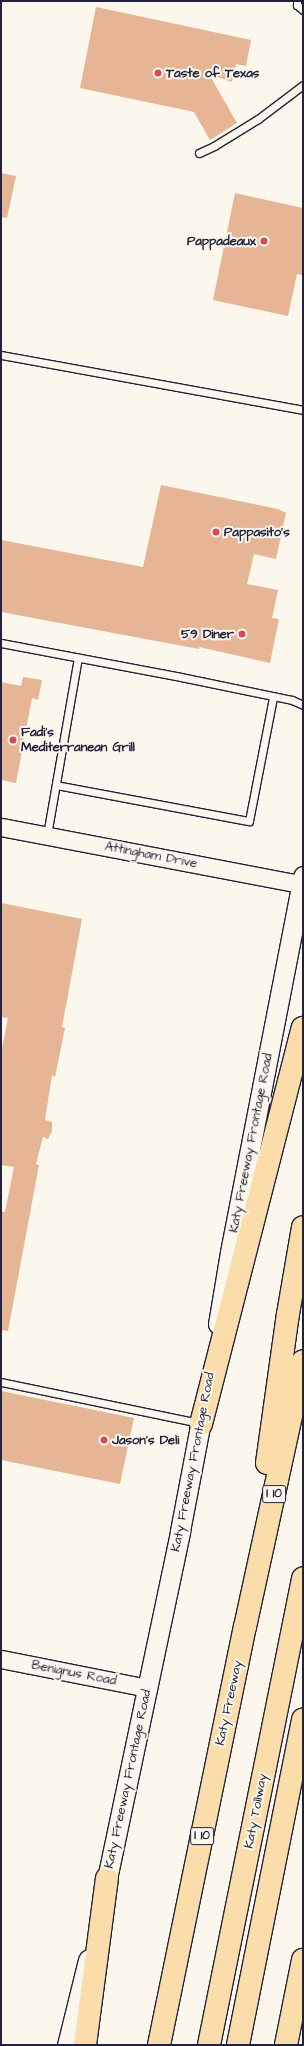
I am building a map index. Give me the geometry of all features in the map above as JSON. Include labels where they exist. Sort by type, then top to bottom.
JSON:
[{"type":"highway","points":[[201,1424],[303,1028]]},
{"type":"highway","points":[[245,1627],[288,1314],[303,1227]]},
{"type":"highway","name":"Katy Freeway","points":[[159,2045],[245,1627],[303,1361]]},
{"type":"highway","name":"Katy Tollway","points":[[209,2045],[303,1578]]},
{"type":"highway","points":[[238,2045],[303,1719]]},
{"type":"highway","points":[[85,2045],[107,1878]]},
{"type":"highway","points":[[286,2045],[303,1960]]},
{"type":"main road","name":"Katy Freeway Frontage Road","points":[[68,2045],[107,1878],[148,1688],[201,1424],[230,1252],[302,880]]},
{"type":"street","name":"Attingham Drive","points":[[1,827],[302,880]]},
{"type":"street","name":"Benignus Road","points":[[1,1659],[148,1688]]},
{"type":"lane","points":[[297,1],[296,5],[303,10]]},
{"type":"lane","points":[[198,153],[214,146],[258,120],[303,85]]},
{"type":"lane","points":[[1,355],[303,410]]},
{"type":"lane","points":[[1,643],[176,676],[292,700],[303,706]]},
{"type":"lane","points":[[47,836],[78,658]]},
{"type":"lane","points":[[56,785],[249,821],[273,697]]},
{"type":"lane","points":[[1,1382],[201,1424]]},
{"type":"building","name":"Taste of Texas","points":[[96,7],[251,40],[246,66],[236,64],[232,82],[209,74],[237,123],[210,140],[194,112],[80,88]]},
{"type":"building","points":[[1,173],[16,176],[7,218],[1,217]]},
{"type":"building","name":"Pappadeaux","points":[[235,193],[303,208],[303,275],[297,274],[288,316],[213,300]]},
{"type":"building","points":[[161,485],[278,509],[286,513],[276,559],[254,554],[247,584],[278,590],[272,618],[279,619],[270,663],[199,647],[199,649],[1,612],[1,540],[143,567]]},
{"type":"building","name":"Fadi's Mediterranean Grill","points":[[23,677],[42,680],[38,700],[32,698],[16,783],[1,780],[1,682],[21,686]]},
{"type":"building","points":[[1,903],[82,919],[62,1027],[65,1028],[55,1077],[52,1075],[45,1120],[52,1122],[52,1131],[48,1139],[43,1137],[36,1164],[39,1165],[8,1331],[1,1330],[1,1212],[5,1212],[14,1167],[1,1165],[1,1053],[8,1018],[1,1017]]},
{"type":"building","points":[[1,1391],[134,1418],[120,1484],[1,1460]]},
{"type":"place","name":"Taste of Texas","points":[[158,73]]},
{"type":"place","name":"Pappadeaux","points":[[264,241]]},
{"type":"place","name":"Pappasito's","points":[[216,532]]},
{"type":"place","name":"59 Diner","points":[[242,634]]},
{"type":"place","name":"Fadi's Mediterranean Grill","points":[[13,740]]},
{"type":"place","name":"Jason's Deli","points":[[104,1440]]}]
